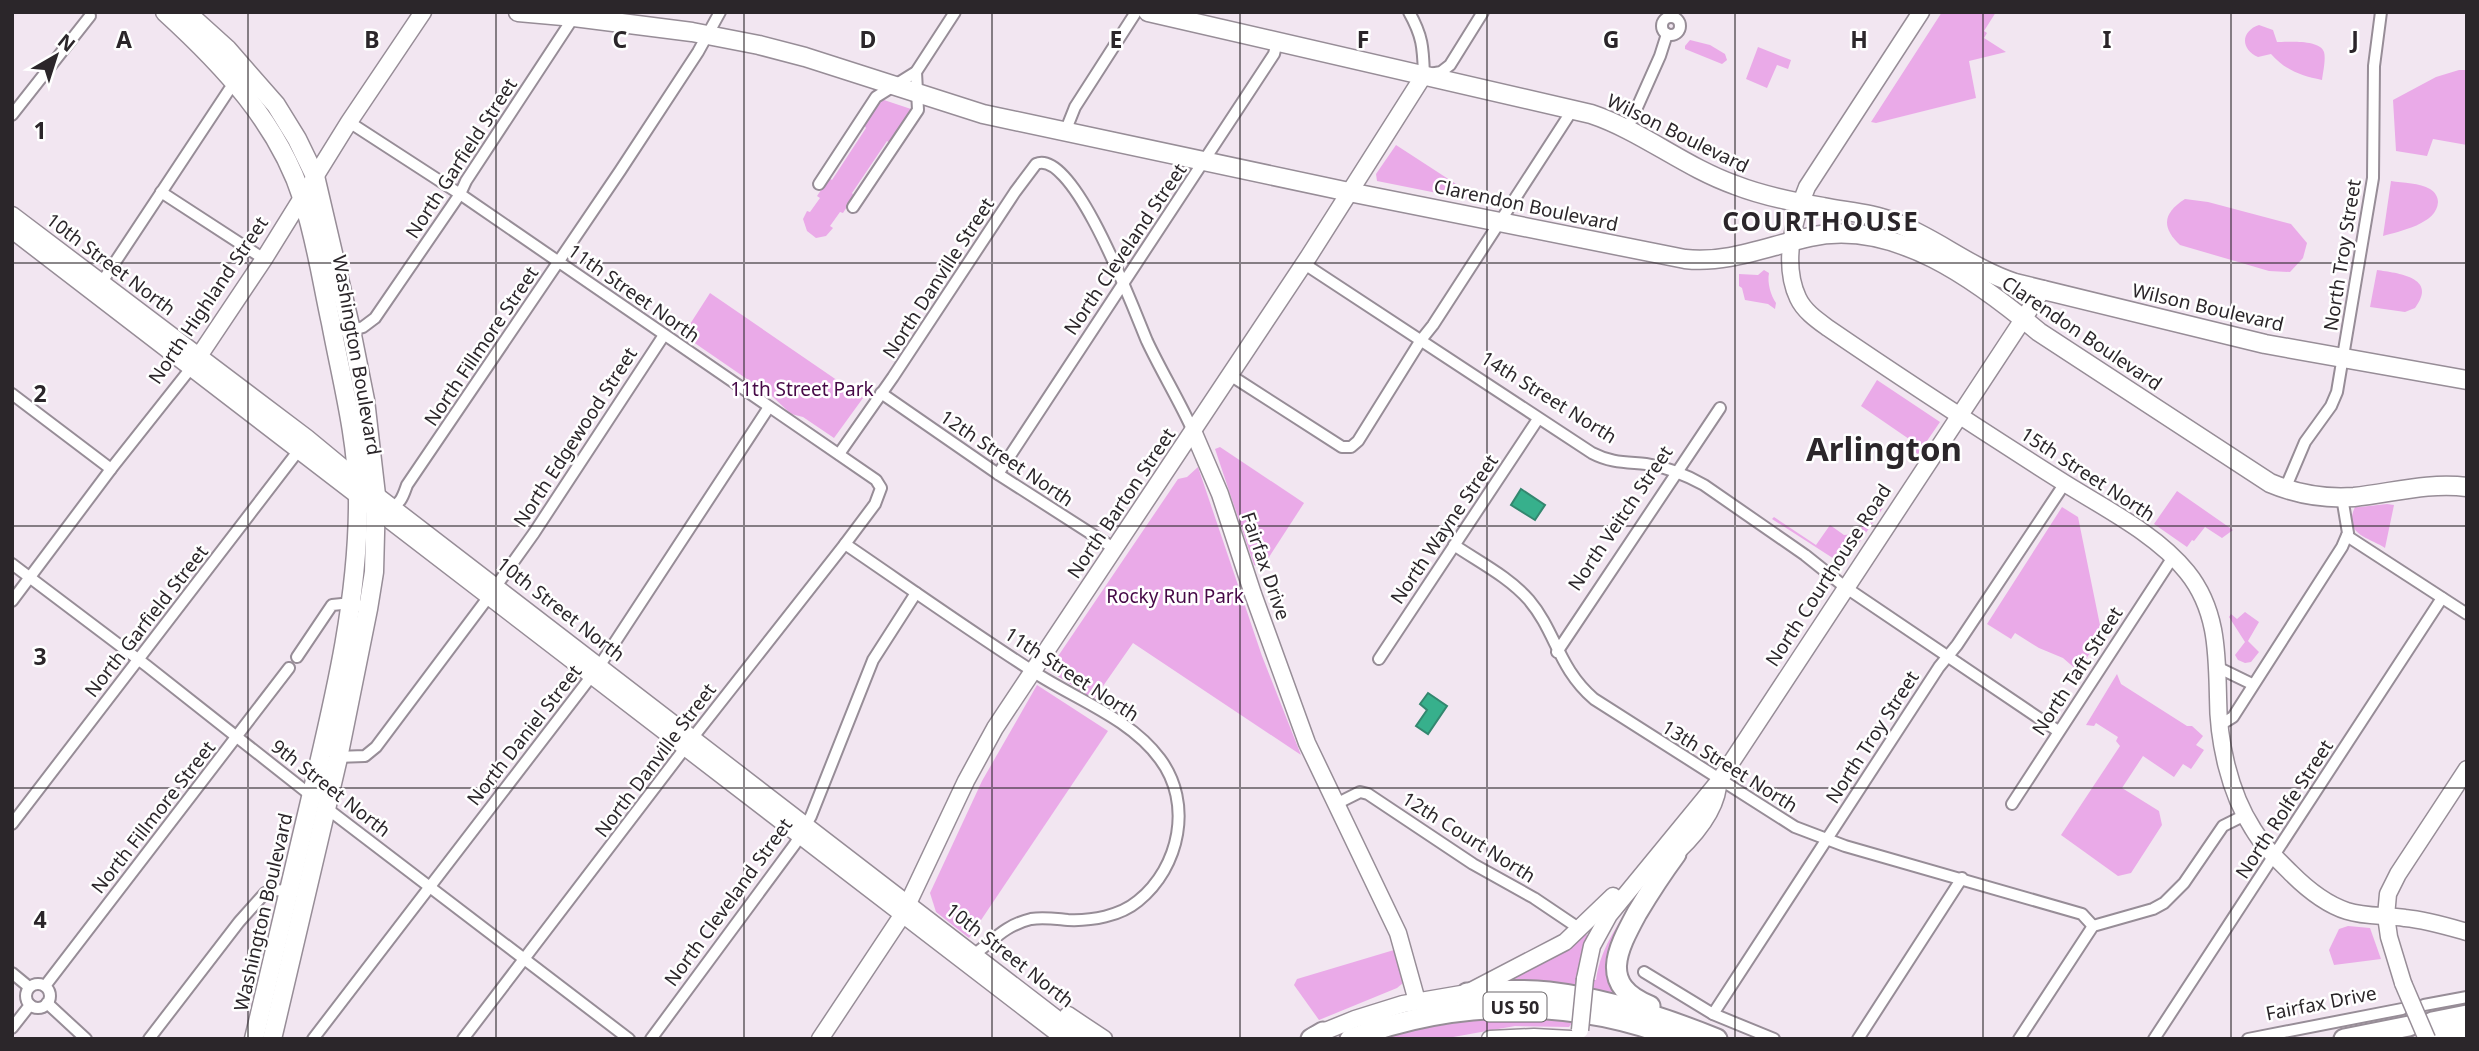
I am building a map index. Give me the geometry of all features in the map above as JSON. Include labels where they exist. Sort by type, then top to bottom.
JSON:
[{"type":"highway","points":[[1675,846],[1622,941],[1617,952],[1616,968],[1622,987],[1631,997],[1673,1015],[1712,1037]]},
{"type":"highway","points":[[1468,993],[1550,992],[1637,1010],[1712,1037]]},
{"type":"highway","name":"US 50","points":[[1350,1039],[1423,1016],[1482,1008],[1520,1007],[1557,1009],[1613,1018],[1649,1027],[1679,1039]]},
{"type":"highway","points":[[2430,1026],[2467,1016]]},
{"type":"highway","points":[[2344,1039],[2406,1017]]},
{"type":"highway","points":[[2430,1026],[2467,1031]]},
{"type":"main road","name":"Washington Boulevard","points":[[165,12],[287,121],[315,176],[351,330],[368,421],[373,498],[358,531],[360,606],[330,756],[326,808],[297,892],[254,1039]]},
{"type":"main road","name":"Washington Boulevard","points":[[186,12],[219,41],[274,134],[303,197],[316,246],[352,427],[373,498]]},
{"type":"main road","name":"Clarendon Boulevard","points":[[518,12],[576,14],[706,34],[805,57],[983,114],[1349,192],[1700,261],[1723,260],[1813,236],[1850,233],[1910,247],[1929,248],[2039,332],[2262,479],[2285,489],[2312,495],[2342,497],[2422,486],[2467,487]]},
{"type":"main road","name":"Wilson Boulevard","points":[[1148,12],[1573,109],[1604,119],[1724,181],[1770,196],[1876,216],[1906,227],[1929,248],[1992,275],[2232,336],[2467,380]]},
{"type":"main road","name":"Washington Boulevard","points":[[272,1039],[311,795],[330,756]]},
{"type":"street","name":"North Highland Street","points":[[12,601],[111,468],[195,362],[422,12]]},
{"type":"street","name":"North Fillmore Street","points":[[373,498],[402,500],[407,485],[698,52],[720,12]]},
{"type":"street","points":[[819,184],[876,97],[916,72],[955,12]]},
{"type":"street","points":[[1065,132],[1075,107],[1136,12]]},
{"type":"street","points":[[1409,12],[1421,35],[1424,75]]},
{"type":"street","name":"North Barton Street","points":[[820,1039],[906,908],[981,752],[1032,671],[1230,375],[1424,75],[1441,72],[1450,65],[1483,12]]},
{"type":"street","points":[[1791,241],[1807,187],[1921,12]]},
{"type":"street","name":"North Troy Street","points":[[2285,489],[2309,435],[2334,399],[2343,358],[2373,178],[2374,66],[2381,12]]},
{"type":"street","name":"North Garfield Street","points":[[333,336],[363,327],[375,318],[460,194],[576,14]]},
{"type":"street","points":[[12,115],[90,16]]},
{"type":"street","points":[[1627,130],[1667,34]]},
{"type":"street","name":"North Cleveland Street","points":[[998,474],[1205,161],[1274,54],[1277,42]]},
{"type":"street","points":[[853,207],[918,110],[916,72]]},
{"type":"street","points":[[98,289],[229,90],[242,78]]},
{"type":"street","points":[[1230,375],[1342,447],[1351,447],[1359,441],[1421,340],[1433,326],[1573,109]]},
{"type":"street","name":"11th Street North","points":[[349,122],[460,194],[876,480],[881,488],[875,504]]},
{"type":"street","name":"Fairfax Drive","points":[[1046,162],[1061,173],[1083,205],[1125,281],[1147,341],[1193,431],[1220,494],[1307,743],[1398,933],[1417,1001]]},
{"type":"street","name":"North Danville Street","points":[[839,454],[1015,192],[1036,164],[1046,162]]},
{"type":"street","points":[[160,192],[264,259]]},
{"type":"street","name":"10th Street North","points":[[12,215],[98,289]]},
{"type":"street","name":"10th Street North","points":[[12,230],[98,289],[195,362],[974,958],[1060,1034],[1083,1039]]},
{"type":"street","name":"15th Street North","points":[[1791,241],[1790,258],[1798,299],[1810,314],[1959,415],[2121,518],[2173,557],[2192,579],[2209,611],[2214,630],[2220,725]]},
{"type":"street","name":"14th Street North","points":[[1303,263],[1538,419],[1602,458],[1612,462],[1647,464],[1676,472],[1703,485],[1805,555],[1845,587],[2058,731]]},
{"type":"street","name":"North Courthouse Road","points":[[1581,1035],[1592,946],[1604,923],[1627,890],[1700,825],[1716,799],[1719,781],[2043,289]]},
{"type":"street","name":"North Edgewood Street","points":[[330,756],[365,756],[370,753],[493,590],[664,335]]},
{"type":"street","name":"12th Street North","points":[[881,393],[998,474],[1115,549]]},
{"type":"street","points":[[12,394],[111,468]]},
{"type":"street","name":"North Daniel Street","points":[[313,1039],[596,670],[769,407]]},
{"type":"street","name":"North Veitch Street","points":[[1557,652],[1720,408]]},
{"type":"street","name":"North Wayne Street","points":[[1379,659],[1538,419]]},
{"type":"street","name":"North Garfield Street","points":[[12,824],[303,444]]},
{"type":"street","name":"North Troy Street","points":[[1713,1014],[1947,656],[2065,483]]},
{"type":"street","points":[[2342,497],[2347,536],[2324,577],[2233,717],[2220,725],[2230,774],[2245,815],[2260,840],[2309,890],[2332,905],[2355,913],[2418,920],[2467,932]]},
{"type":"street","name":"North Danville Street","points":[[463,1039],[875,504]]},
{"type":"street","points":[[2347,536],[2467,614]]},
{"type":"street","name":"11th Street North","points":[[845,544],[1032,671],[1119,723],[1159,757],[1171,776],[1180,819],[1177,841],[1169,863],[1153,888],[1126,909],[1087,920],[1044,918],[1009,926],[988,941],[974,958]]},
{"type":"street","name":"13th Street North","points":[[1454,545],[1529,600],[1572,678],[1594,699],[1786,823],[1845,846],[2082,914],[2090,919],[2093,926]]},
{"type":"street","name":"North Taft Street","points":[[2012,804],[2173,557]]},
{"type":"street","name":"9th Street North","points":[[12,564],[629,1039]]},
{"type":"street","name":"North Cleveland Street","points":[[651,1039],[803,829],[873,660],[916,593]]},
{"type":"street","name":"North Rolfe Street","points":[[2154,1039],[2442,598]]},
{"type":"street","points":[[297,657],[332,605],[360,606]]},
{"type":"street","points":[[2217,667],[2252,684]]},
{"type":"street","name":"North Fillmore Street","points":[[45,986],[289,668]]},
{"type":"street","points":[[2467,769],[2391,886],[2386,915],[2391,945],[2403,983],[2430,1026],[2467,997]]},
{"type":"street","name":"12th Court North","points":[[1336,804],[1360,792],[1368,794],[1473,864],[1534,898],[1580,929]]},
{"type":"street","points":[[2019,1039],[2093,926],[2153,909],[2168,900],[2184,884],[2223,827],[2245,815]]},
{"type":"street","points":[[1313,1037],[1372,1013],[1417,1001],[1468,993],[1556,948],[1580,929],[1643,865],[1675,846]]},
{"type":"street","points":[[1858,1039],[1962,878]]},
{"type":"street","points":[[149,1039],[239,922],[265,893],[272,890],[297,892]]},
{"type":"street","points":[[974,958],[1104,1039]]},
{"type":"street","points":[[1644,972],[1713,1014],[1774,1039]]},
{"type":"street","points":[[12,973],[29,988]]},
{"type":"street","points":[[35,984],[45,986],[49,993],[47,1003],[37,1007],[30,1005],[26,998],[29,988],[35,984]]},
{"type":"street","points":[[47,1003],[86,1039]]},
{"type":"street","points":[[12,1028],[30,1005]]},
{"type":"street","name":"Fairfax Drive","points":[[2248,1039],[2406,1017]]},
{"type":"street","points":[[1490,1039],[1581,1035]]},
{"type":"green space","points":[[1942,12],[1996,12],[1984,31],[1987,33],[1984,38],[2006,52],[1969,61],[1976,98],[1871,122]]},
{"type":"green space","points":[[2259,25],[2273,30],[2277,42],[2303,42],[2321,48],[2325,58],[2322,80],[2294,72],[2271,54],[2258,57],[2252,54],[2245,40],[2249,31]]},
{"type":"green space","points":[[1690,40],[1710,45],[1725,54],[1727,60],[1722,64],[1685,49]]},
{"type":"green space","points":[[1758,47],[1791,60],[1788,69],[1777,65],[1767,88],[1746,79]]},
{"type":"green space","points":[[2467,70],[2467,145],[2433,139],[2427,156],[2396,151],[2393,100],[2436,77]]},
{"type":"green space","points":[[881,99],[911,109],[890,143],[887,141],[852,193],[854,196],[843,213],[840,212],[830,226],[833,228],[826,236],[816,238],[807,231],[803,219],[866,128],[864,125]]},
{"type":"green space","points":[[1396,145],[1476,197],[1477,201],[1377,181],[1376,174]]},
{"type":"green space","points":[[2391,181],[2426,187],[2435,193],[2438,202],[2436,210],[2425,221],[2383,236]]},
{"type":"green space","points":[[2185,199],[2208,202],[2291,224],[2307,243],[2303,258],[2290,272],[2269,271],[2180,245],[2170,232],[2167,220],[2172,210]]},
{"type":"green space","points":[[1764,270],[1769,273],[1775,309],[1768,304],[1745,300],[1739,286],[1739,274],[1758,275]]},
{"type":"green space","points":[[2377,270],[2404,275],[2419,283],[2422,289],[2421,298],[2415,308],[2405,312],[2370,307]]},
{"type":"green space","name":"11th Street Park","points":[[710,293],[863,398],[834,438],[803,417],[791,414],[773,397],[683,335]]},
{"type":"green space","points":[[1877,380],[1940,422],[1918,454],[1905,445],[1909,439],[1861,406]]},
{"type":"green space","points":[[1220,447],[1304,503],[1262,568],[1254,565],[1215,449]]},
{"type":"green space","name":"Rocky Run Park","points":[[1198,467],[1262,656],[1301,755],[1133,643],[1094,699],[1059,677],[1050,668],[1178,479],[1187,477]]},
{"type":"green space","points":[[2177,491],[2233,530],[2222,538],[2205,527],[2187,547],[2154,524]]},
{"type":"green space","points":[[1877,504],[1883,508],[1842,564],[1772,519],[1774,517],[1816,545],[1830,525],[1844,535],[1857,534]]},
{"type":"green space","points":[[2356,505],[2360,507],[2394,505],[2385,548],[2358,533],[2352,522],[2352,515]]},
{"type":"green space","points":[[2062,507],[2078,517],[2102,635],[2078,671],[2063,658],[2039,648],[2015,633],[2011,639],[1987,624]]},
{"type":"green space","points":[[2245,612],[2259,622],[2248,641],[2259,652],[2251,662],[2245,663],[2235,655],[2245,642],[2229,617],[2231,614],[2237,619]]},
{"type":"green space","points":[[2117,674],[2121,684],[2187,726],[2192,726],[2203,736],[2196,745],[2204,750],[2191,769],[2183,764],[2174,777],[2143,756],[2122,788],[2159,811],[2162,825],[2131,873],[2118,876],[2061,835],[2120,746],[2116,741],[2118,737],[2096,723],[2094,726],[2086,725]]},
{"type":"green space","points":[[1037,685],[1108,731],[969,938],[936,912],[930,893],[982,781]]},
{"type":"green space","points":[[1642,890],[1615,943],[1627,1001],[1503,983],[1585,933],[1588,936],[1580,979],[1596,980],[1607,944]]},
{"type":"green space","points":[[2348,926],[2370,928],[2381,959],[2334,965],[2329,950],[2339,929]]},
{"type":"green space","points":[[1394,950],[1403,983],[1397,988],[1319,1020],[1294,985],[1297,979]]},
{"type":"green space","points":[[1532,1017],[1572,1020],[1572,1023],[1569,1027],[1515,1026],[1442,1039],[1376,1039],[1453,1023]]},
{"type":"shaded area","points":[[1521,489],[1545,505],[1535,520],[1511,505]]},
{"type":"shaded area","points":[[1428,693],[1447,706],[1428,734],[1416,726],[1427,710],[1420,704]]},
{"type":"district","name":"COURTHOUSE","points":[[1821,221]]},
{"type":"district","name":"Arlington","points":[[1884,448]]}]
